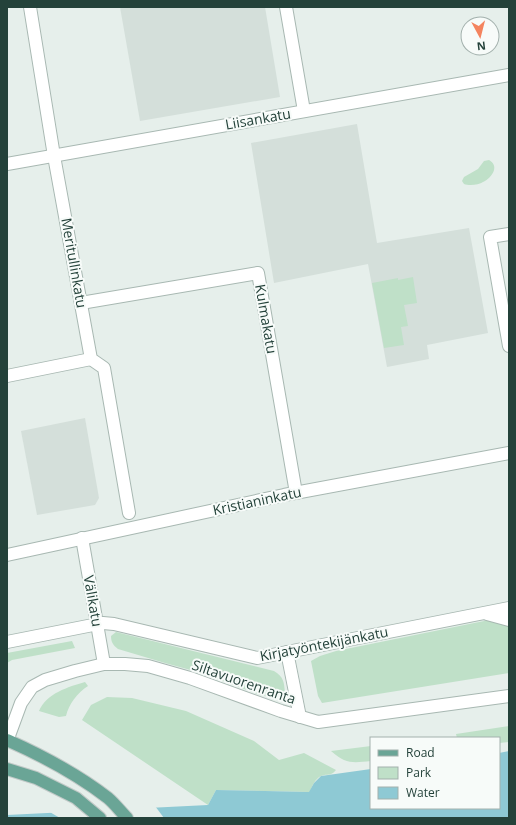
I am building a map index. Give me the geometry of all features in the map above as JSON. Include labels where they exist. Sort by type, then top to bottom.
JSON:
[{"type":"main road","points":[[7,741],[58,764],[109,799],[127,818]]},
{"type":"main road","points":[[7,769],[36,778],[76,798],[100,818]]},
{"type":"street","name":"Meritullinkatu","points":[[30,7],[54,156],[91,360]]},
{"type":"street","points":[[286,7],[304,111]]},
{"type":"street","name":"Liisankatu","points":[[7,164],[509,76]]},
{"type":"street","points":[[509,234],[490,237],[509,346]]},
{"type":"street","name":"Kulmakatu","points":[[81,303],[258,273],[296,493]]},
{"type":"street","points":[[7,376],[91,360],[104,368],[129,513]]},
{"type":"street","name":"Kristianinkatu","points":[[7,555],[296,493],[509,452]]},
{"type":"street","name":"Välikatu","points":[[82,538],[104,664]]},
{"type":"street","name":"Kirjatyöntekijänkatu","points":[[7,642],[97,623],[114,624],[257,658],[509,608]]},
{"type":"street","name":"Kirjatyöntekijänkatu","points":[[482,613],[509,620]]},
{"type":"street","points":[[287,652],[300,716]]},
{"type":"street","name":"Siltavuorenranta","points":[[7,741],[21,703],[32,687],[45,680],[75,670],[104,664],[148,666],[190,678],[318,722],[509,696]]},
{"type":"shaded area","points":[[120,7],[265,7],[280,97],[140,121]]},
{"type":"shaded area","points":[[357,124],[377,243],[469,228],[488,333],[427,345],[429,359],[387,367],[368,264],[274,283],[251,143]]},
{"type":"shaded area","points":[[85,418],[99,498],[95,505],[37,515],[21,431]]},
{"type":"green space","points":[[489,160],[494,165],[494,172],[489,178],[479,184],[464,184],[462,181],[464,177],[478,169],[484,161]]},
{"type":"green space","points":[[413,277],[417,303],[404,305],[408,326],[401,327],[404,345],[384,348],[372,283]]},
{"type":"green space","points":[[489,620],[509,626],[509,673],[322,703],[318,696],[311,661],[320,656],[336,651]]},
{"type":"green space","points":[[116,632],[274,671],[280,675],[283,680],[285,693],[281,696],[275,697],[260,695],[205,674],[118,649],[111,638],[111,636]]},
{"type":"green space","points":[[72,641],[75,648],[12,660],[7,663],[7,653]]},
{"type":"green space","points":[[85,682],[88,686],[74,699],[66,716],[59,717],[39,711],[47,700],[53,695]]},
{"type":"green space","points":[[107,697],[132,698],[186,711],[254,741],[279,760],[304,753],[336,770],[330,774],[319,777],[314,783],[310,792],[216,790],[208,805],[82,720],[91,705]]},
{"type":"green space","points":[[509,726],[509,742],[500,743],[500,737],[457,737],[456,734]]},
{"type":"green space","points":[[370,746],[370,761],[350,762],[331,751]]},
{"type":"water","points":[[509,751],[509,818],[7,818],[7,815],[208,805],[216,790],[309,792],[314,783],[321,776],[370,769],[370,809],[500,809],[500,753]]},
{"type":"pier","points":[[155,806],[164,818],[60,818],[48,811]]}]
